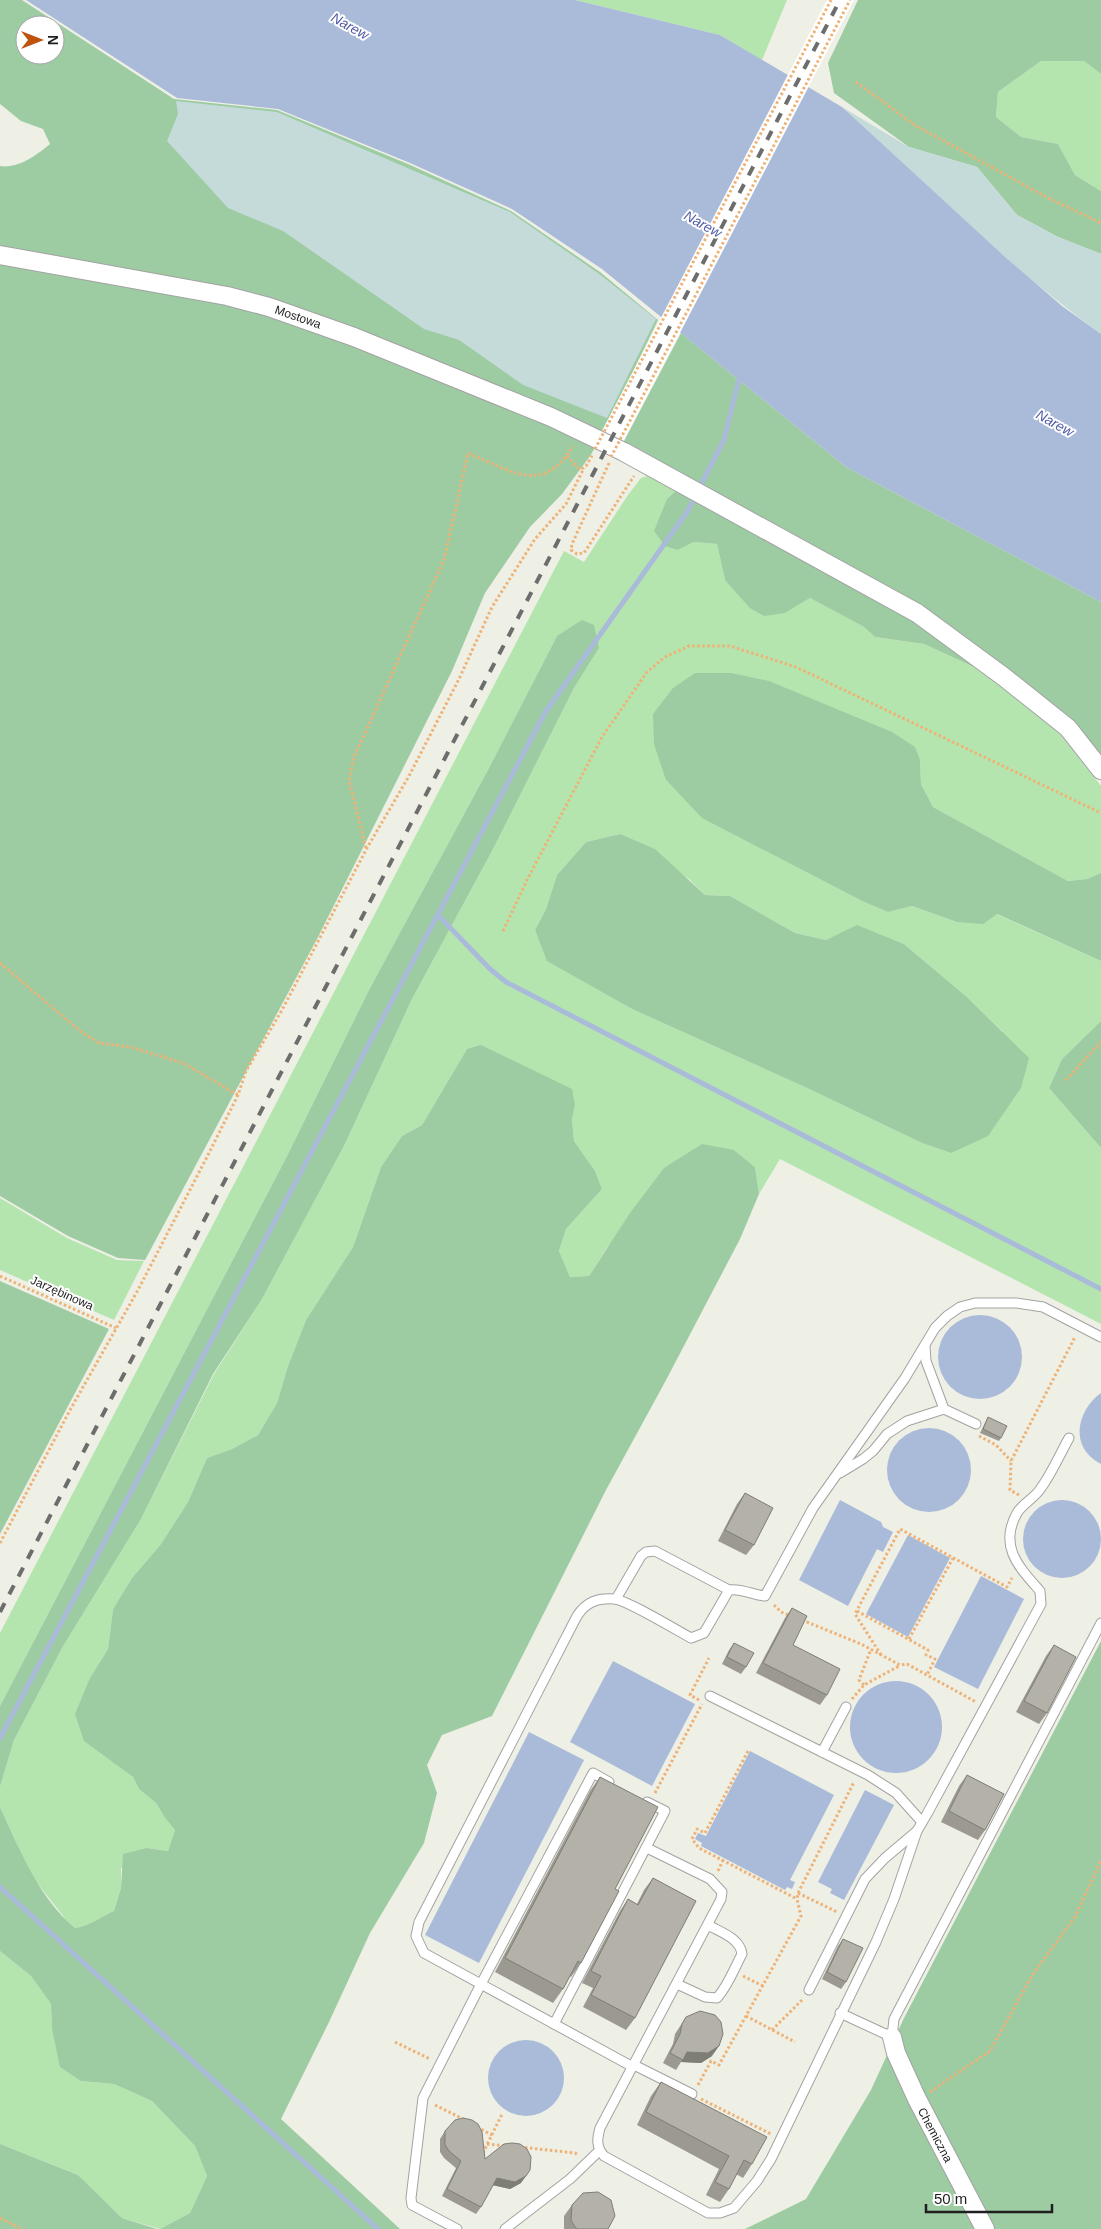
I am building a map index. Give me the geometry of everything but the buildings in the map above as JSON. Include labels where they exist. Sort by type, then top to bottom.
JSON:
[{"type":"street","name":"Mostowa","points":[[0,255],[227,296],[269,307],[460,378],[581,432],[643,462],[917,613],[1004,677],[1068,728],[1101,770]]},
{"type":"street","name":"Chemiczna","points":[[892,2037],[896,2053],[917,2100],[985,2229]]},
{"type":"lane","points":[[616,1598],[641,1556],[646,1552],[655,1551],[729,1590],[736,1589],[755,1595],[766,1596],[813,1508],[905,1378],[935,1328],[960,1307],[976,1303],[1016,1303],[1043,1307],[1101,1336]]},
{"type":"lane","points":[[925,1346],[926,1361],[944,1409]]},
{"type":"lane","points":[[836,1475],[863,1459],[873,1451],[886,1434],[907,1421],[944,1409],[976,1424]]},
{"type":"lane","points":[[647,1848],[710,1879],[722,1892],[721,1899],[600,2128],[597,2140],[599,2151],[604,2156],[708,2213],[720,2213],[734,2208],[745,2196],[771,2159],[894,1899],[917,1831],[1041,1604],[1040,1591],[1018,1566],[1013,1556],[1010,1535],[1017,1514],[1041,1488],[1070,1438]]},
{"type":"lane","points":[[692,2094],[633,2066],[424,1952],[418,1943],[416,1929],[577,1616],[584,1606],[595,1600],[616,1598],[692,1638],[704,1633],[729,1590]]},
{"type":"lane","points":[[840,2013],[892,2037],[894,2018],[1101,1623]]},
{"type":"lane","points":[[710,1696],[860,1771],[896,1793],[922,1822]]},
{"type":"lane","points":[[822,1752],[846,1707]]},
{"type":"lane","points":[[457,2229],[412,2205],[411,2198],[423,2098],[593,1773],[617,1786]]},
{"type":"lane","points":[[554,2024],[665,1811],[646,1801]]},
{"type":"lane","points":[[809,1990],[865,1879],[885,1858],[917,1831]]},
{"type":"lane","points":[[677,1984],[705,1998],[717,1998],[742,1954],[735,1940],[708,1925]]},
{"type":"lane","points":[[505,2229],[570,2179],[599,2151]]},
{"type":"path","points":[[0,1543],[70,1410],[116,1328],[238,1095],[246,1071],[282,1010],[366,848],[414,767],[492,607],[535,539],[566,504],[831,0]]},
{"type":"path","points":[[643,462],[584,553],[577,554],[571,550],[611,458],[850,0]]},
{"type":"path","points":[[856,82],[913,124],[1055,201],[1101,223]]},
{"type":"path","points":[[366,848],[349,780],[354,757],[444,560],[468,453],[524,476],[545,475],[564,460],[581,432]]},
{"type":"path","points":[[567,456],[578,468],[584,468]]},
{"type":"path","points":[[504,931],[527,880],[602,736],[647,672],[666,657],[689,646],[730,646],[796,667],[1101,813]]},
{"type":"path","points":[[0,963],[80,1031],[99,1043],[130,1047],[183,1062],[238,1095]]},
{"type":"path","points":[[1066,1080],[1101,1042]]},
{"type":"path","name":"Jarzębinowa","points":[[0,1276],[116,1328]]},
{"type":"path","points":[[1028,1500],[1010,1490],[1011,1461],[1080,1325]]},
{"type":"path","points":[[976,1424],[974,1434],[996,1445],[1011,1461]]},
{"type":"path","points":[[881,1655],[855,1614],[900,1529],[1007,1587],[1018,1566]]},
{"type":"path","points":[[909,1640],[953,1558]]},
{"type":"path","points":[[766,1596],[781,1612],[871,1649],[900,1665]]},
{"type":"path","points":[[857,1611],[928,1650],[926,1655],[935,1659],[927,1675]]},
{"type":"path","points":[[864,1685],[859,1680],[871,1649]]},
{"type":"path","points":[[646,1801],[703,1702],[690,1695],[709,1658]]},
{"type":"path","points":[[846,1707],[864,1685],[900,1665],[907,1664],[985,1707]]},
{"type":"path","points":[[748,1751],[705,1833],[697,1829],[692,1839],[699,1848],[797,1899]]},
{"type":"path","points":[[781,2139],[692,2094],[711,2061],[719,2065],[801,1916],[797,1899],[798,1893],[860,1771]]},
{"type":"path","points":[[917,2100],[949,2081],[990,2051],[1033,1974],[1075,1916],[1101,1860]]},
{"type":"path","points":[[798,1893],[846,1917]]},
{"type":"path","points":[[733,1971],[763,1986]]},
{"type":"path","points":[[772,2030],[804,1998],[809,1990]]},
{"type":"path","points":[[746,2016],[795,2042]]},
{"type":"path","points":[[395,2042],[440,2065]]},
{"type":"path","points":[[423,2098],[466,2121]]},
{"type":"path","points":[[483,2152],[502,2114]]},
{"type":"path","points":[[475,2126],[492,2134]]},
{"type":"path","points":[[487,2144],[576,2152],[587,2161]]},
{"type":"path","points":[[0,2218],[22,2229]]},
{"type":"green space","points":[[0,0],[22,0],[45,15],[15,15],[15,65],[65,65],[65,28],[174,99],[277,110],[408,164],[511,211],[600,272],[658,320],[603,434],[590,456],[562,494],[530,527],[485,593],[452,671],[318,937],[145,1260],[118,1258],[68,1236],[0,1196],[0,166],[20,163],[33,157],[50,144],[43,129],[21,121],[0,104]]},
{"type":"green space","points":[[575,0],[787,0],[762,60],[720,35]]},
{"type":"green space","points":[[858,0],[1101,0],[1101,74],[1084,61],[1041,61],[998,92],[996,117],[1021,137],[1058,144],[1075,175],[1101,191],[1101,254],[1058,237],[1017,215],[977,167],[909,147],[834,93],[828,63]]},
{"type":"green space","points":[[1041,61],[1084,61],[1101,74],[1101,191],[1075,175],[1058,144],[1021,137],[996,117],[998,92]]},
{"type":"green space","points":[[681,333],[846,467],[1101,602],[1101,753],[1057,730],[1027,699],[989,674],[924,644],[875,637],[864,627],[810,598],[785,613],[764,616],[750,608],[725,580],[717,544],[694,542],[678,550],[665,546],[654,531],[667,499],[680,487],[623,443]]},
{"type":"green space","points":[[648,476],[658,477],[678,488],[678,550],[694,542],[717,544],[725,580],[785,613],[810,598],[864,627],[875,637],[924,644],[989,674],[1027,699],[1057,730],[1101,786],[1101,873],[1087,879],[1068,881],[933,807],[921,784],[920,760],[666,780],[703,818],[864,902],[888,912],[912,906],[957,922],[996,914],[1101,961],[1101,1021],[1062,1059],[1049,1088],[1101,1148],[1101,1324],[780,1159],[759,1194],[755,1167],[734,1150],[608,1246],[589,1276],[570,1277],[559,1251],[566,1229],[602,1189],[595,1171],[574,1141],[572,1120],[575,1105],[467,1049],[422,1125],[402,1136],[381,1167],[353,1247],[306,1320],[288,1366],[277,1403],[258,1435],[232,1449],[207,1458],[188,1502],[161,1544],[132,1578],[113,1609],[108,1649],[90,1678],[112,1760],[133,1777],[139,1789],[156,1803],[175,1830],[168,1851],[147,1848],[121,1868],[121,1888],[114,1911],[75,1928],[67,1921],[31,1875],[0,1807],[0,1787],[14,1740],[62,1648],[141,1519],[214,1374],[262,1299],[345,1144],[412,999],[492,851],[574,688],[599,648],[557,636],[489,768],[369,990],[286,1158],[0,1706],[0,1633],[564,551],[584,562],[641,478]],"holes":[[[620,834],[689,879],[705,895],[730,896],[795,933],[826,940],[858,926],[904,944],[968,998],[1003,1032],[951,1153],[922,1143],[807,1088],[632,1009],[548,961],[535,930],[546,909],[557,875],[586,842]]]},
{"type":"green space","points":[[582,620],[594,625],[599,648],[574,688],[492,851],[412,999],[345,1144],[262,1299],[213,1374],[141,1519],[62,1648],[14,1740],[0,1787],[0,1706],[286,1158],[369,990],[489,768],[557,636]]},
{"type":"green space","points":[[695,673],[731,673],[769,681],[892,732],[915,747],[920,760],[921,784],[933,807],[1068,881],[1087,879],[1101,873],[1101,961],[997,914],[983,924],[957,922],[912,906],[888,912],[864,902],[702,818],[666,780],[654,744],[653,714],[673,688]]},
{"type":"green space","points":[[620,834],[655,849],[705,895],[730,896],[795,933],[826,940],[857,925],[904,944],[968,998],[1029,1058],[1021,1088],[988,1136],[951,1153],[922,1143],[807,1088],[632,1009],[547,961],[535,930],[546,909],[557,875],[586,842]]},
{"type":"green space","points":[[1101,1021],[1101,1148],[1049,1088],[1062,1059]]},
{"type":"green space","points":[[481,1045],[572,1089],[575,1105],[572,1120],[574,1141],[595,1171],[602,1189],[566,1229],[559,1251],[570,1277],[589,1276],[630,1213],[664,1168],[702,1144],[734,1150],[755,1167],[759,1194],[740,1239],[606,1490],[492,1716],[442,1735],[427,1765],[437,1793],[424,1843],[370,1933],[281,2119],[400,2229],[160,2229],[190,2213],[207,2176],[195,2146],[152,2101],[114,2084],[81,2081],[60,2067],[52,2029],[51,2004],[31,1976],[0,1951],[0,1807],[40,1887],[50,1902],[75,1928],[114,1911],[121,1888],[123,1854],[147,1848],[168,1851],[175,1830],[156,1803],[139,1789],[133,1777],[84,1741],[75,1714],[90,1678],[108,1649],[113,1609],[132,1578],[161,1544],[188,1502],[207,1458],[232,1449],[258,1435],[277,1403],[288,1366],[306,1320],[353,1247],[381,1167],[402,1136],[422,1125],[467,1049]]},
{"type":"green space","points":[[0,1198],[67,1238],[117,1260],[144,1261],[114,1320],[0,1270]]},
{"type":"green space","points":[[0,1281],[109,1329],[0,1534]]},
{"type":"green space","points":[[1101,1641],[1101,2229],[745,2229],[806,2199],[871,2090],[904,2018]]},
{"type":"green space","points":[[0,1951],[31,1976],[51,2004],[52,2029],[81,2081],[114,2084],[152,2101],[195,2146],[207,2176],[190,2213],[160,2229],[122,2218],[78,2175],[0,2144]]},
{"type":"green space","points":[[0,2144],[78,2175],[122,2218],[157,2229],[0,2229]]},
{"type":"shaded area","points":[[176,101],[277,112],[510,212],[598,273],[656,319],[607,418],[523,385],[459,340],[424,329],[283,231],[228,208],[167,141],[178,114]]},
{"type":"shaded area","points":[[842,107],[909,147],[977,167],[1017,215],[1058,237],[1101,254],[1101,334],[1000,253]]},
{"type":"water","name":"Narew","points":[[26,0],[575,0],[720,35],[842,107],[1004,256],[1062,306],[1101,334],[1101,602],[846,467],[602,269],[512,209],[410,163],[278,109],[177,98],[65,25],[65,15],[49,15]]},
{"type":"water","points":[[980,1315],[996,1318],[1015,1334],[1019,1341],[1022,1357],[1019,1373],[1003,1392],[996,1396],[980,1399],[964,1396],[945,1380],[941,1373],[938,1357],[941,1341],[957,1322],[964,1318]]},
{"type":"water","points":[[1101,1393],[1101,1464],[1084,1449],[1080,1439],[1080,1429],[1086,1409]]},
{"type":"water","points":[[929,1428],[945,1431],[959,1440],[968,1454],[971,1470],[968,1486],[959,1500],[945,1509],[929,1512],[913,1509],[899,1500],[890,1486],[887,1470],[890,1454],[899,1440],[913,1431]]},
{"type":"water","points":[[840,1500],[881,1522],[883,1527],[893,1532],[883,1552],[877,1549],[848,1606],[799,1580]]},
{"type":"water","points":[[1054,1500],[1070,1500],[1084,1506],[1095,1517],[1101,1531],[1101,1547],[1095,1561],[1084,1572],[1070,1578],[1054,1578],[1040,1572],[1029,1561],[1023,1547],[1023,1531],[1029,1517],[1040,1506]]},
{"type":"water","points":[[908,1535],[950,1558],[908,1637],[866,1614]]},
{"type":"water","points":[[981,1576],[1024,1599],[978,1689],[934,1667]]},
{"type":"water","points":[[613,1661],[695,1704],[652,1786],[570,1742]]},
{"type":"water","points":[[896,1681],[914,1685],[928,1695],[938,1709],[942,1727],[938,1745],[928,1759],[914,1769],[896,1773],[878,1769],[864,1759],[854,1745],[850,1727],[854,1709],[864,1695],[878,1685]]},
{"type":"water","points":[[529,1732],[584,1760],[479,1963],[425,1935]]},
{"type":"water","points":[[750,1751],[834,1795],[790,1880],[795,1882],[792,1889],[787,1887],[785,1890],[701,1846],[702,1843],[695,1839],[698,1833],[706,1836]]},
{"type":"water","points":[[865,1790],[894,1805],[844,1900],[830,1893],[832,1889],[818,1882]]},
{"type":"water","points":[[526,2040],[541,2043],[553,2051],[561,2063],[564,2078],[561,2093],[553,2105],[541,2113],[526,2116],[511,2113],[499,2105],[491,2093],[488,2078],[491,2063],[499,2051],[511,2043]]},
{"type":"pier","points":[[827,0],[854,0],[614,459],[593,448]]},
{"type":"waterway","points":[[0,1738],[546,711],[687,512],[724,440],[740,375]]},
{"type":"waterway","points":[[438,915],[490,969],[506,982],[1101,1289]]},
{"type":"waterway","points":[[0,1887],[378,2229]]},
{"type":"railway","points":[[0,1612],[840,0]]}]
